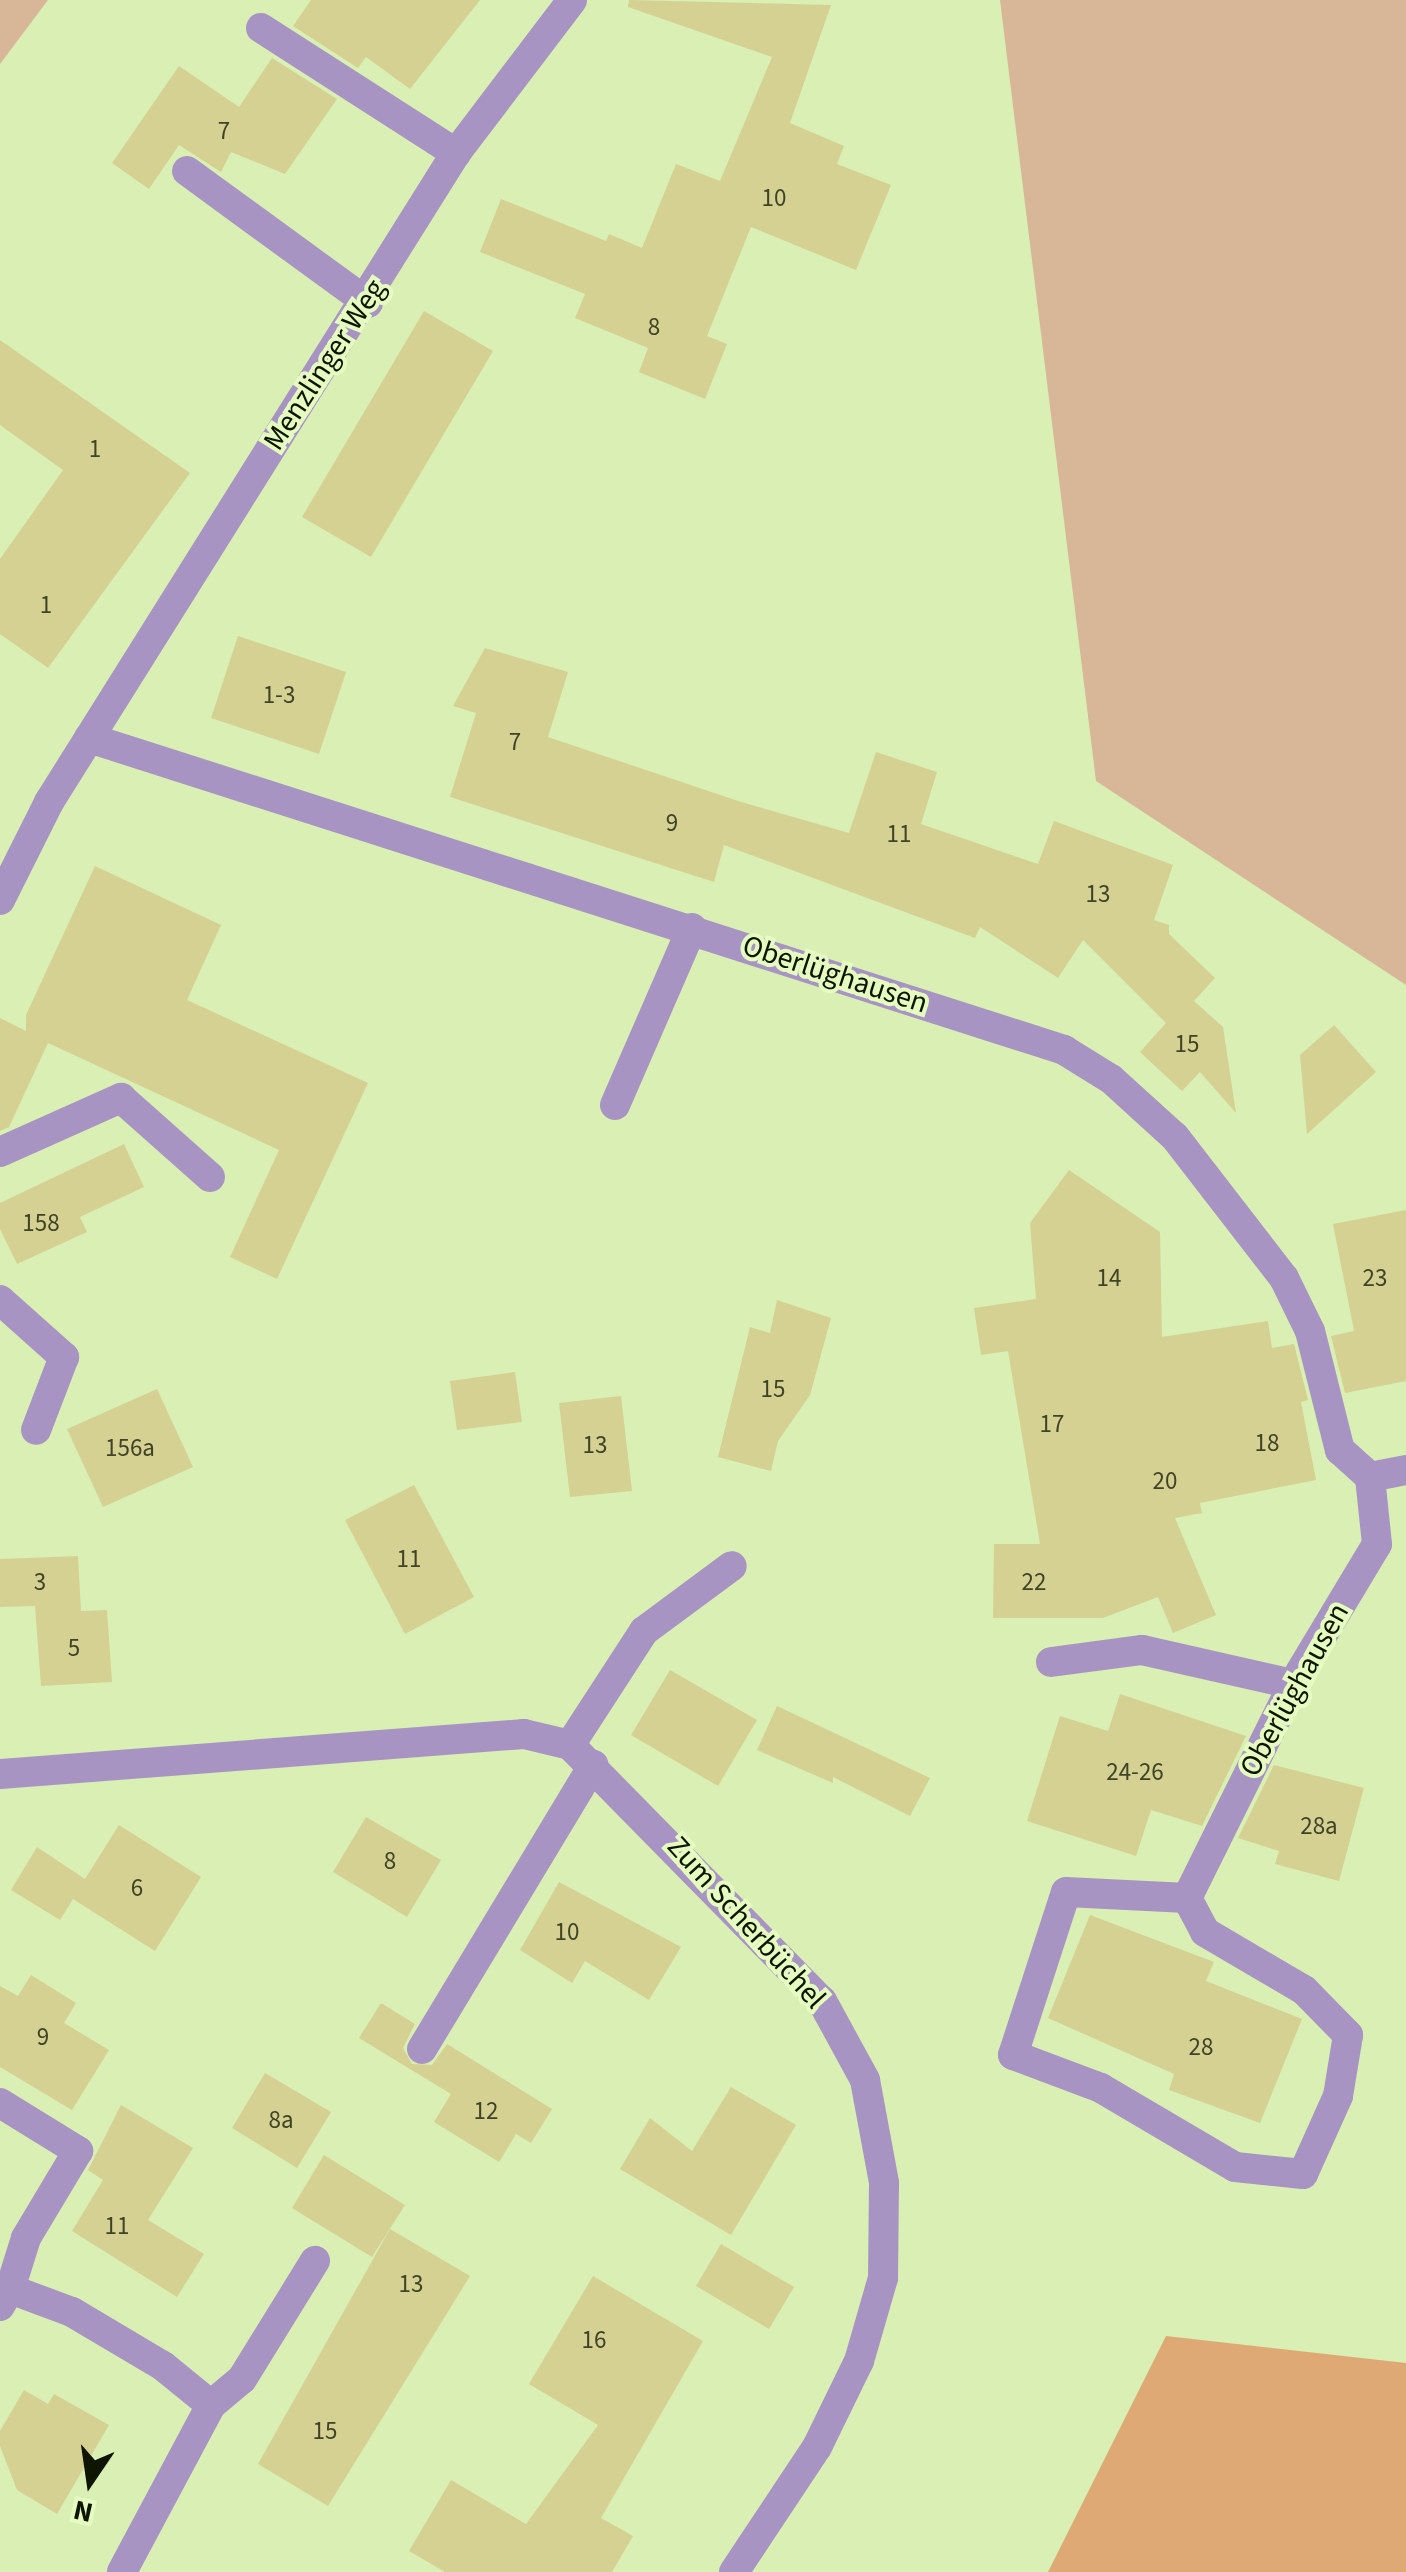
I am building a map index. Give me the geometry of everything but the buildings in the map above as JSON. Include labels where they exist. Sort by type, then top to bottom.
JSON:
[{"type":"street","name":"Menzlinger Weg","points":[[0,900],[89,738],[368,302],[456,153],[572,0]]},
{"type":"street","points":[[261,28],[456,153]]},
{"type":"street","points":[[187,171],[368,302]]},
{"type":"street","name":"Oberlüghausen","points":[[89,738],[1064,1050],[1111,1080],[1175,1137],[1284,1278],[1310,1330],[1340,1450],[1370,1477],[1378,1544],[1292,1684],[1186,1898]]},
{"type":"street","points":[[615,1105],[692,928]]},
{"type":"street","points":[[0,1152],[121,1098],[210,1177]]},
{"type":"street","points":[[0,1300],[64,1357],[36,1430]]},
{"type":"street","points":[[1370,1477],[1406,1470]]},
{"type":"street","points":[[422,2049],[582,1755],[644,1631],[732,1566]]},
{"type":"street","points":[[1051,1662],[1142,1650],[1292,1684]]},
{"type":"street","points":[[0,1774],[524,1734],[582,1755]]},
{"type":"street","name":"Zum Scherbüchel","points":[[582,1755],[822,2002],[865,2080],[884,2183],[883,2278],[858,2360],[817,2447],[734,2572]]},
{"type":"street","points":[[1066,1892],[1186,1898],[1205,1932],[1304,1990],[1348,2035],[1338,2096],[1303,2174],[1235,2167],[1101,2088],[1014,2055],[1066,1892]]},
{"type":"street","points":[[0,2103],[78,2150],[26,2238],[5,2297],[72,2312],[162,2366],[211,2405]]},
{"type":"street","points":[[122,2572],[211,2405],[242,2378],[315,2261]]},
{"type":"shaded area","points":[[0,0],[48,0],[0,64]]},
{"type":"shaded area","points":[[1000,0],[1406,0],[1406,985],[1096,781]]},
{"type":"shaded area","points":[[1166,2336],[1406,2363],[1406,2572],[1048,2572]]}]
